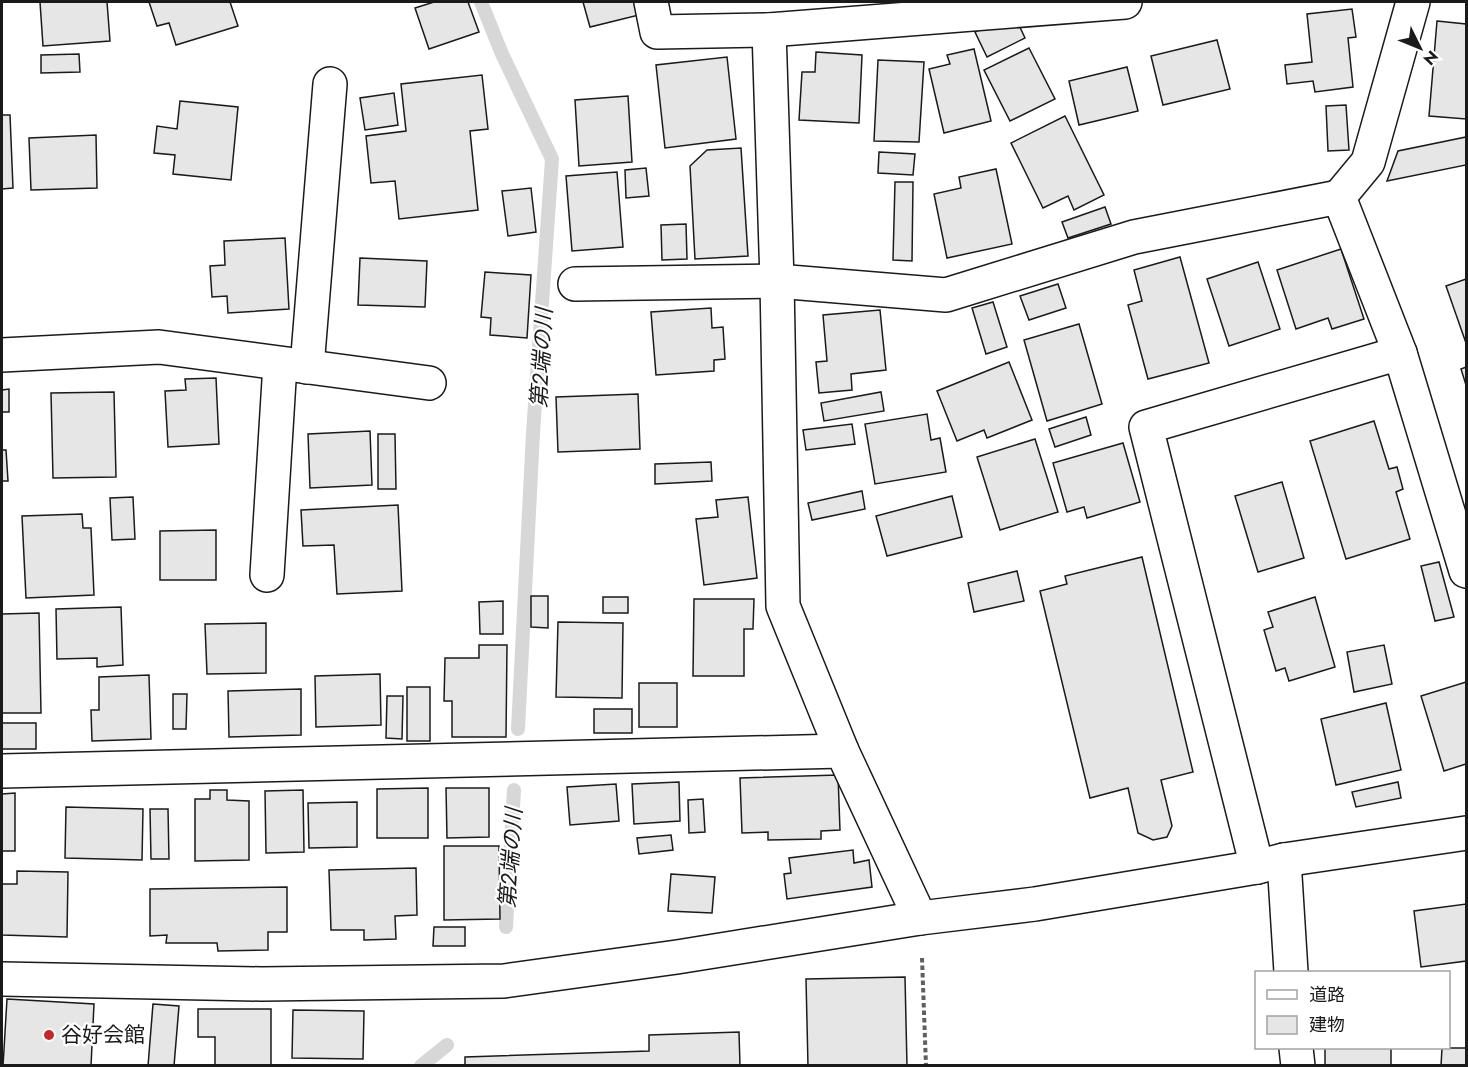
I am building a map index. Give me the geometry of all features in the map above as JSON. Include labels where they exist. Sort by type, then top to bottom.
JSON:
[{"type":"street","points":[[651,2],[657,32],[769,30],[1125,2]]},
{"type":"street","points":[[575,284],[777,281],[946,295],[1134,237],[1339,196],[1368,162],[1413,2]]},
{"type":"street","points":[[769,30],[777,281],[783,606],[842,752],[920,918]]},
{"type":"street","points":[[267,575],[330,84]]},
{"type":"street","points":[[1339,196],[1400,353],[1467,572]]},
{"type":"street","points":[[2,355],[159,347],[429,383]]},
{"type":"street","points":[[1291,971],[1271,864],[1146,427],[1400,353]]},
{"type":"street","points":[[2,771],[842,752]]},
{"type":"street","points":[[2,979],[261,984],[504,981],[677,957],[920,918],[1035,904],[1467,833]]},
{"type":"street","points":[[1296,1049],[1298,1065]]},
{"type":"path","points":[[920,918],[926,1065]]},
{"type":"building","points":[[40,2],[107,2],[110,41],[43,46]]},
{"type":"building","points":[[149,2],[230,2],[238,26],[176,45],[169,23],[157,26]]},
{"type":"building","points":[[434,2],[468,2],[479,32],[429,49],[415,8]]},
{"type":"building","points":[[583,2],[640,2],[643,14],[590,27]]},
{"type":"building","points":[[1352,9],[1356,37],[1348,38],[1353,87],[1315,92],[1313,81],[1287,84],[1285,65],[1312,62],[1307,14]]},
{"type":"building","points":[[1017,21],[1025,38],[987,57],[975,32],[992,24]]},
{"type":"building","points":[[1437,21],[1466,24],[1466,119],[1429,116]]},
{"type":"building","points":[[1217,40],[1230,89],[1163,105],[1151,56]]},
{"type":"building","points":[[1029,48],[1055,99],[1010,121],[984,70]]},
{"type":"building","points":[[974,49],[991,121],[944,133],[929,69],[950,64],[947,55]]},
{"type":"building","points":[[816,52],[862,55],[859,123],[799,120],[802,72],[815,72]]},
{"type":"building","points":[[79,54],[80,72],[41,73],[41,55]]},
{"type":"building","points":[[727,57],[736,139],[665,148],[656,65]]},
{"type":"building","points":[[878,60],[924,62],[919,142],[874,141]]},
{"type":"building","points":[[1127,67],[1138,111],[1079,125],[1069,81]]},
{"type":"building","points":[[482,75],[488,129],[470,131],[478,210],[399,219],[395,181],[371,183],[366,136],[406,131],[401,84]]},
{"type":"building","points":[[394,93],[398,125],[365,130],[360,98]]},
{"type":"building","points":[[628,96],[632,162],[579,166],[575,100]]},
{"type":"building","points":[[180,101],[238,107],[231,180],[173,174],[175,155],[154,153],[157,126],[177,129]]},
{"type":"building","points":[[1346,105],[1349,150],[1328,151],[1326,106]]},
{"type":"building","points":[[2,115],[10,115],[13,188],[2,189]]},
{"type":"building","points":[[1065,116],[1104,195],[1074,210],[1068,196],[1043,208],[1011,143]]},
{"type":"building","points":[[96,135],[97,188],[31,190],[29,138]]},
{"type":"building","points":[[1466,137],[1466,165],[1387,181],[1398,151]]},
{"type":"building","points":[[741,148],[748,256],[695,259],[690,166],[707,150]]},
{"type":"building","points":[[879,152],[915,154],[913,175],[878,173]]},
{"type":"building","points":[[646,168],[649,196],[626,198],[625,170]]},
{"type":"building","points":[[996,169],[1012,244],[947,258],[934,194],[961,188],[959,177]]},
{"type":"building","points":[[617,172],[623,247],[572,251],[566,176]]},
{"type":"building","points":[[895,182],[913,182],[912,261],[893,260]]},
{"type":"building","points":[[531,188],[536,232],[508,236],[502,191]]},
{"type":"building","points":[[1105,207],[1111,224],[1068,238],[1062,222]]},
{"type":"building","points":[[686,224],[687,259],[662,260],[661,225]]},
{"type":"building","points":[[285,238],[289,309],[228,313],[227,296],[212,297],[210,266],[225,265],[224,241]]},
{"type":"building","points":[[1341,249],[1364,319],[1332,329],[1328,318],[1296,329],[1277,270]]},
{"type":"building","points":[[1180,257],[1209,363],[1148,379],[1128,305],[1142,301],[1134,270]]},
{"type":"building","points":[[360,258],[427,261],[425,307],[358,305]]},
{"type":"building","points":[[1258,262],[1280,329],[1229,346],[1207,279]]},
{"type":"building","points":[[485,272],[531,275],[527,338],[490,335],[491,318],[481,317]]},
{"type":"building","points":[[1466,279],[1466,343],[1446,286]]},
{"type":"building","points":[[1058,284],[1066,308],[1029,320],[1020,296]]},
{"type":"building","points":[[993,302],[1007,347],[986,354],[972,308]]},
{"type":"building","points":[[711,308],[712,328],[723,327],[725,359],[714,360],[714,371],[656,375],[651,312]]},
{"type":"building","points":[[880,310],[886,370],[851,374],[852,390],[819,393],[816,362],[827,361],[823,315]]},
{"type":"building","points":[[1079,324],[1102,404],[1047,421],[1024,340]]},
{"type":"building","points":[[1009,362],[1032,420],[987,438],[984,430],[957,441],[937,391]]},
{"type":"building","points":[[1466,367],[1466,385],[1461,369]]},
{"type":"building","points":[[216,378],[219,444],[168,447],[165,391],[186,390],[185,379]]},
{"type":"building","points":[[9,389],[9,412],[2,412],[2,390]]},
{"type":"building","points":[[114,392],[116,477],[53,478],[51,393]]},
{"type":"building","points":[[881,392],[884,411],[824,421],[821,403]]},
{"type":"building","points":[[638,394],[640,449],[558,452],[556,397]]},
{"type":"building","points":[[927,414],[931,440],[940,438],[946,472],[875,484],[865,424]]},
{"type":"building","points":[[1086,417],[1091,435],[1055,447],[1049,429]]},
{"type":"building","points":[[1374,421],[1389,469],[1397,467],[1403,489],[1396,492],[1410,539],[1346,559],[1310,441]]},
{"type":"building","points":[[852,424],[855,444],[806,450],[803,430]]},
{"type":"building","points":[[370,431],[372,485],[310,488],[308,434]]},
{"type":"building","points":[[378,434],[395,434],[396,489],[378,489]]},
{"type":"building","points":[[1035,439],[1058,512],[1000,530],[977,457]]},
{"type":"building","points":[[1123,443],[1140,502],[1087,518],[1084,507],[1067,512],[1053,463]]},
{"type":"building","points":[[2,450],[6,450],[8,481],[2,481]]},
{"type":"building","points":[[711,462],[712,481],[655,484],[655,464]]},
{"type":"building","points":[[1282,482],[1304,558],[1258,572],[1235,496]]},
{"type":"building","points":[[862,491],[865,509],[812,520],[808,503]]},
{"type":"building","points":[[952,496],[962,537],[887,556],[876,516]]},
{"type":"building","points":[[133,497],[135,539],[112,540],[110,498]]},
{"type":"building","points":[[748,497],[757,578],[704,585],[696,519],[718,517],[716,500]]},
{"type":"building","points":[[398,505],[402,591],[337,594],[334,545],[303,546],[301,510]]},
{"type":"building","points":[[82,514],[83,528],[91,528],[94,595],[26,598],[22,516]]},
{"type":"building","points":[[216,530],[216,580],[160,580],[160,531]]},
{"type":"building","points":[[1142,557],[1193,772],[1161,780],[1172,826],[1167,837],[1153,840],[1138,833],[1128,788],[1090,798],[1040,591],[1067,584],[1065,576]]},
{"type":"building","points":[[1439,562],[1454,617],[1435,621],[1421,566]]},
{"type":"building","points":[[1017,571],[1024,601],[974,612],[968,583]]},
{"type":"building","points":[[531,596],[548,596],[548,628],[531,627]]},
{"type":"building","points":[[603,597],[628,597],[628,613],[603,613]]},
{"type":"building","points":[[1315,597],[1335,667],[1289,681],[1285,668],[1276,671],[1264,630],[1273,627],[1268,612]]},
{"type":"building","points":[[694,599],[754,599],[753,629],[744,629],[744,676],[693,676]]},
{"type":"building","points":[[503,601],[503,634],[480,634],[479,602]]},
{"type":"building","points":[[121,607],[123,665],[97,667],[97,658],[57,659],[56,609]]},
{"type":"building","points":[[39,613],[41,713],[2,713],[2,614]]},
{"type":"building","points":[[558,622],[623,623],[622,698],[556,697]]},
{"type":"building","points":[[266,623],[266,673],[207,674],[205,624]]},
{"type":"building","points":[[479,645],[507,645],[506,737],[452,737],[452,701],[444,701],[445,658],[479,658]]},
{"type":"building","points":[[1384,645],[1392,684],[1354,692],[1347,652]]},
{"type":"building","points":[[380,674],[381,725],[316,727],[315,676]]},
{"type":"building","points":[[149,675],[151,739],[92,741],[91,710],[99,710],[99,677]]},
{"type":"building","points":[[1466,682],[1466,764],[1444,771],[1421,696]]},
{"type":"building","points":[[639,683],[677,683],[677,727],[639,727]]},
{"type":"building","points":[[407,687],[430,687],[430,741],[407,741]]},
{"type":"building","points":[[301,689],[301,735],[229,737],[228,691]]},
{"type":"building","points":[[173,694],[187,694],[186,729],[173,729]]},
{"type":"building","points":[[387,696],[403,696],[402,739],[386,738]]},
{"type":"building","points":[[1386,703],[1401,770],[1336,785],[1321,719]]},
{"type":"building","points":[[594,709],[632,709],[632,733],[594,733]]},
{"type":"building","points":[[2,723],[36,723],[36,749],[2,749]]},
{"type":"building","points":[[838,775],[840,830],[821,831],[821,839],[768,840],[768,832],[742,833],[740,778]]},
{"type":"building","points":[[679,782],[680,821],[634,824],[632,784]]},
{"type":"building","points":[[1398,782],[1401,798],[1356,807],[1352,792]]},
{"type":"building","points":[[616,784],[619,821],[570,825],[567,787]]},
{"type":"building","points":[[428,788],[428,838],[377,838],[377,789]]},
{"type":"building","points":[[446,788],[489,788],[489,837],[447,838]]},
{"type":"building","points":[[210,790],[227,790],[227,800],[249,801],[249,860],[195,861],[195,799],[210,799]]},
{"type":"building","points":[[303,790],[304,852],[266,853],[265,791]]},
{"type":"building","points":[[15,793],[15,851],[2,851],[2,794]]},
{"type":"building","points":[[703,799],[705,832],[689,833],[688,800]]},
{"type":"building","points":[[357,802],[357,847],[309,848],[308,803]]},
{"type":"building","points":[[66,807],[143,809],[142,860],[65,858]]},
{"type":"building","points":[[150,809],[168,809],[169,859],[151,859]]},
{"type":"building","points":[[671,835],[673,850],[639,854],[637,838]]},
{"type":"building","points":[[444,846],[499,846],[500,919],[444,920]]},
{"type":"building","points":[[853,850],[854,863],[869,860],[872,887],[787,899],[784,874],[791,873],[789,858]]},
{"type":"building","points":[[416,868],[417,915],[395,916],[396,939],[364,940],[364,930],[331,930],[329,870]]},
{"type":"building","points":[[17,871],[68,872],[67,937],[2,935],[2,884],[17,884]]},
{"type":"building","points":[[671,874],[715,877],[712,913],[668,911]]},
{"type":"building","points":[[287,887],[287,932],[268,932],[268,950],[218,951],[217,943],[166,943],[167,935],[150,936],[150,889]]},
{"type":"building","points":[[1466,904],[1466,961],[1421,967],[1414,911]]},
{"type":"building","points":[[434,927],[465,927],[465,946],[433,946]]},
{"type":"building","points":[[905,977],[907,1066],[808,1066],[806,979]]},
{"type":"building","name":"谷好会館","points":[[7,999],[94,1004],[91,1066],[3,1066]]},
{"type":"building","points":[[153,1004],[179,1006],[174,1066],[148,1066]]},
{"type":"building","points":[[198,1009],[271,1009],[271,1066],[215,1066],[215,1037],[198,1037]]},
{"type":"building","points":[[293,1010],[364,1011],[363,1059],[292,1058]]},
{"type":"building","points":[[739,1032],[740,1066],[465,1066],[465,1057],[649,1051],[649,1035]]},
{"type":"building","points":[[1466,1048],[1466,1066],[1441,1066],[1442,1049]]},
{"type":"building","points":[[1325,1049],[1391,1049],[1391,1066],[1325,1066]]},
{"type":"waterway","name":"第２端の川","points":[[481,2],[502,54],[552,159],[533,433],[518,729]]},
{"type":"waterway","name":"第２端の川","points":[[506,927],[514,790]]},
{"type":"waterway","name":"第２端の川","points":[[421,1066],[447,1045]]},
{"type":"place","name":"谷好会館","points":[[49,1035]]}]
